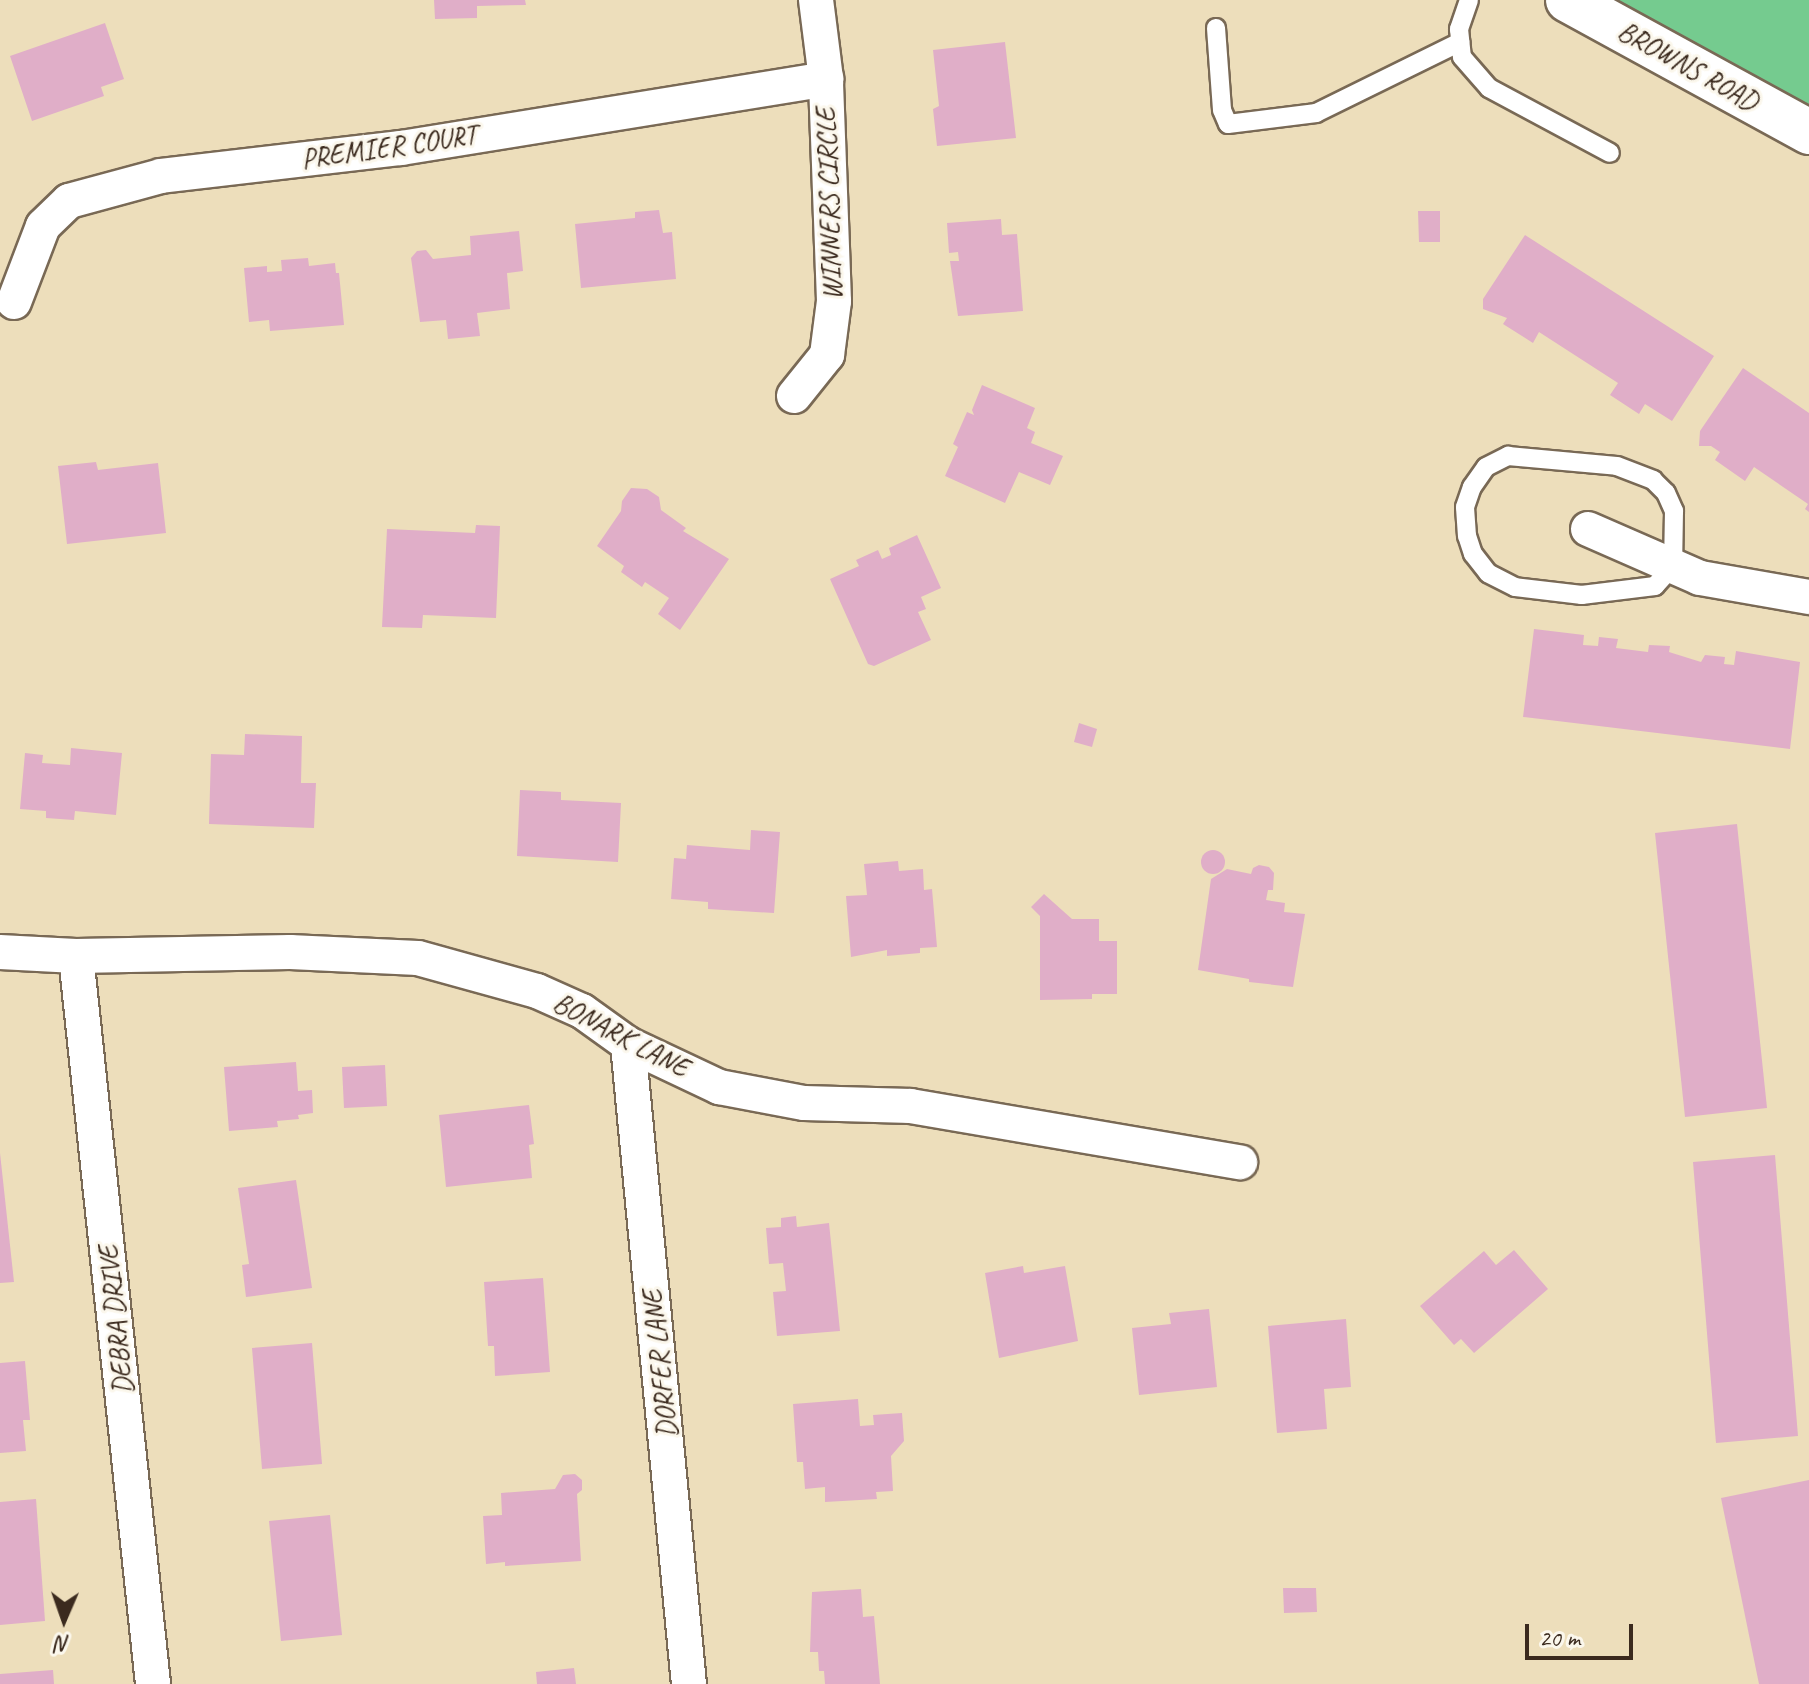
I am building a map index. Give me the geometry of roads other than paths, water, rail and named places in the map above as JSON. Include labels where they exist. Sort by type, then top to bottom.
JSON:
[{"type":"street","name":"WINNERS CIRCLE","points":[[794,396],[827,355],[834,301],[826,79],[816,0]]},
{"type":"street","name":"BROWNS ROAD","points":[[1568,0],[1809,132]]},
{"type":"street","name":"PREMIER COURT","points":[[14,302],[43,226],[69,201],[84,196],[161,176],[401,148],[826,79]]},
{"type":"street","points":[[1588,529],[1700,578],[1809,597]]},
{"type":"street","name":"BONARK LANE","points":[[0,952],[76,956],[290,952],[418,958],[537,991],[582,1011],[628,1044],[719,1087],[804,1103],[911,1106],[1240,1162]]},
{"type":"street","name":"DEBRA DRIVE","points":[[76,956],[153,1684]]},
{"type":"street","name":"DORFER LANE","points":[[628,1044],[689,1684]]},
{"type":"lane","points":[[1469,0],[1459,29],[1462,57],[1489,88],[1610,153]]},
{"type":"lane","points":[[1216,28],[1222,110],[1228,124],[1316,113],[1460,42]]},
{"type":"lane","points":[[1508,456],[1617,466],[1653,480],[1666,493],[1676,528],[1673,566],[1655,586],[1582,595],[1515,587],[1488,573],[1473,554],[1467,536],[1465,507],[1472,487],[1486,467],[1508,456]]}]
